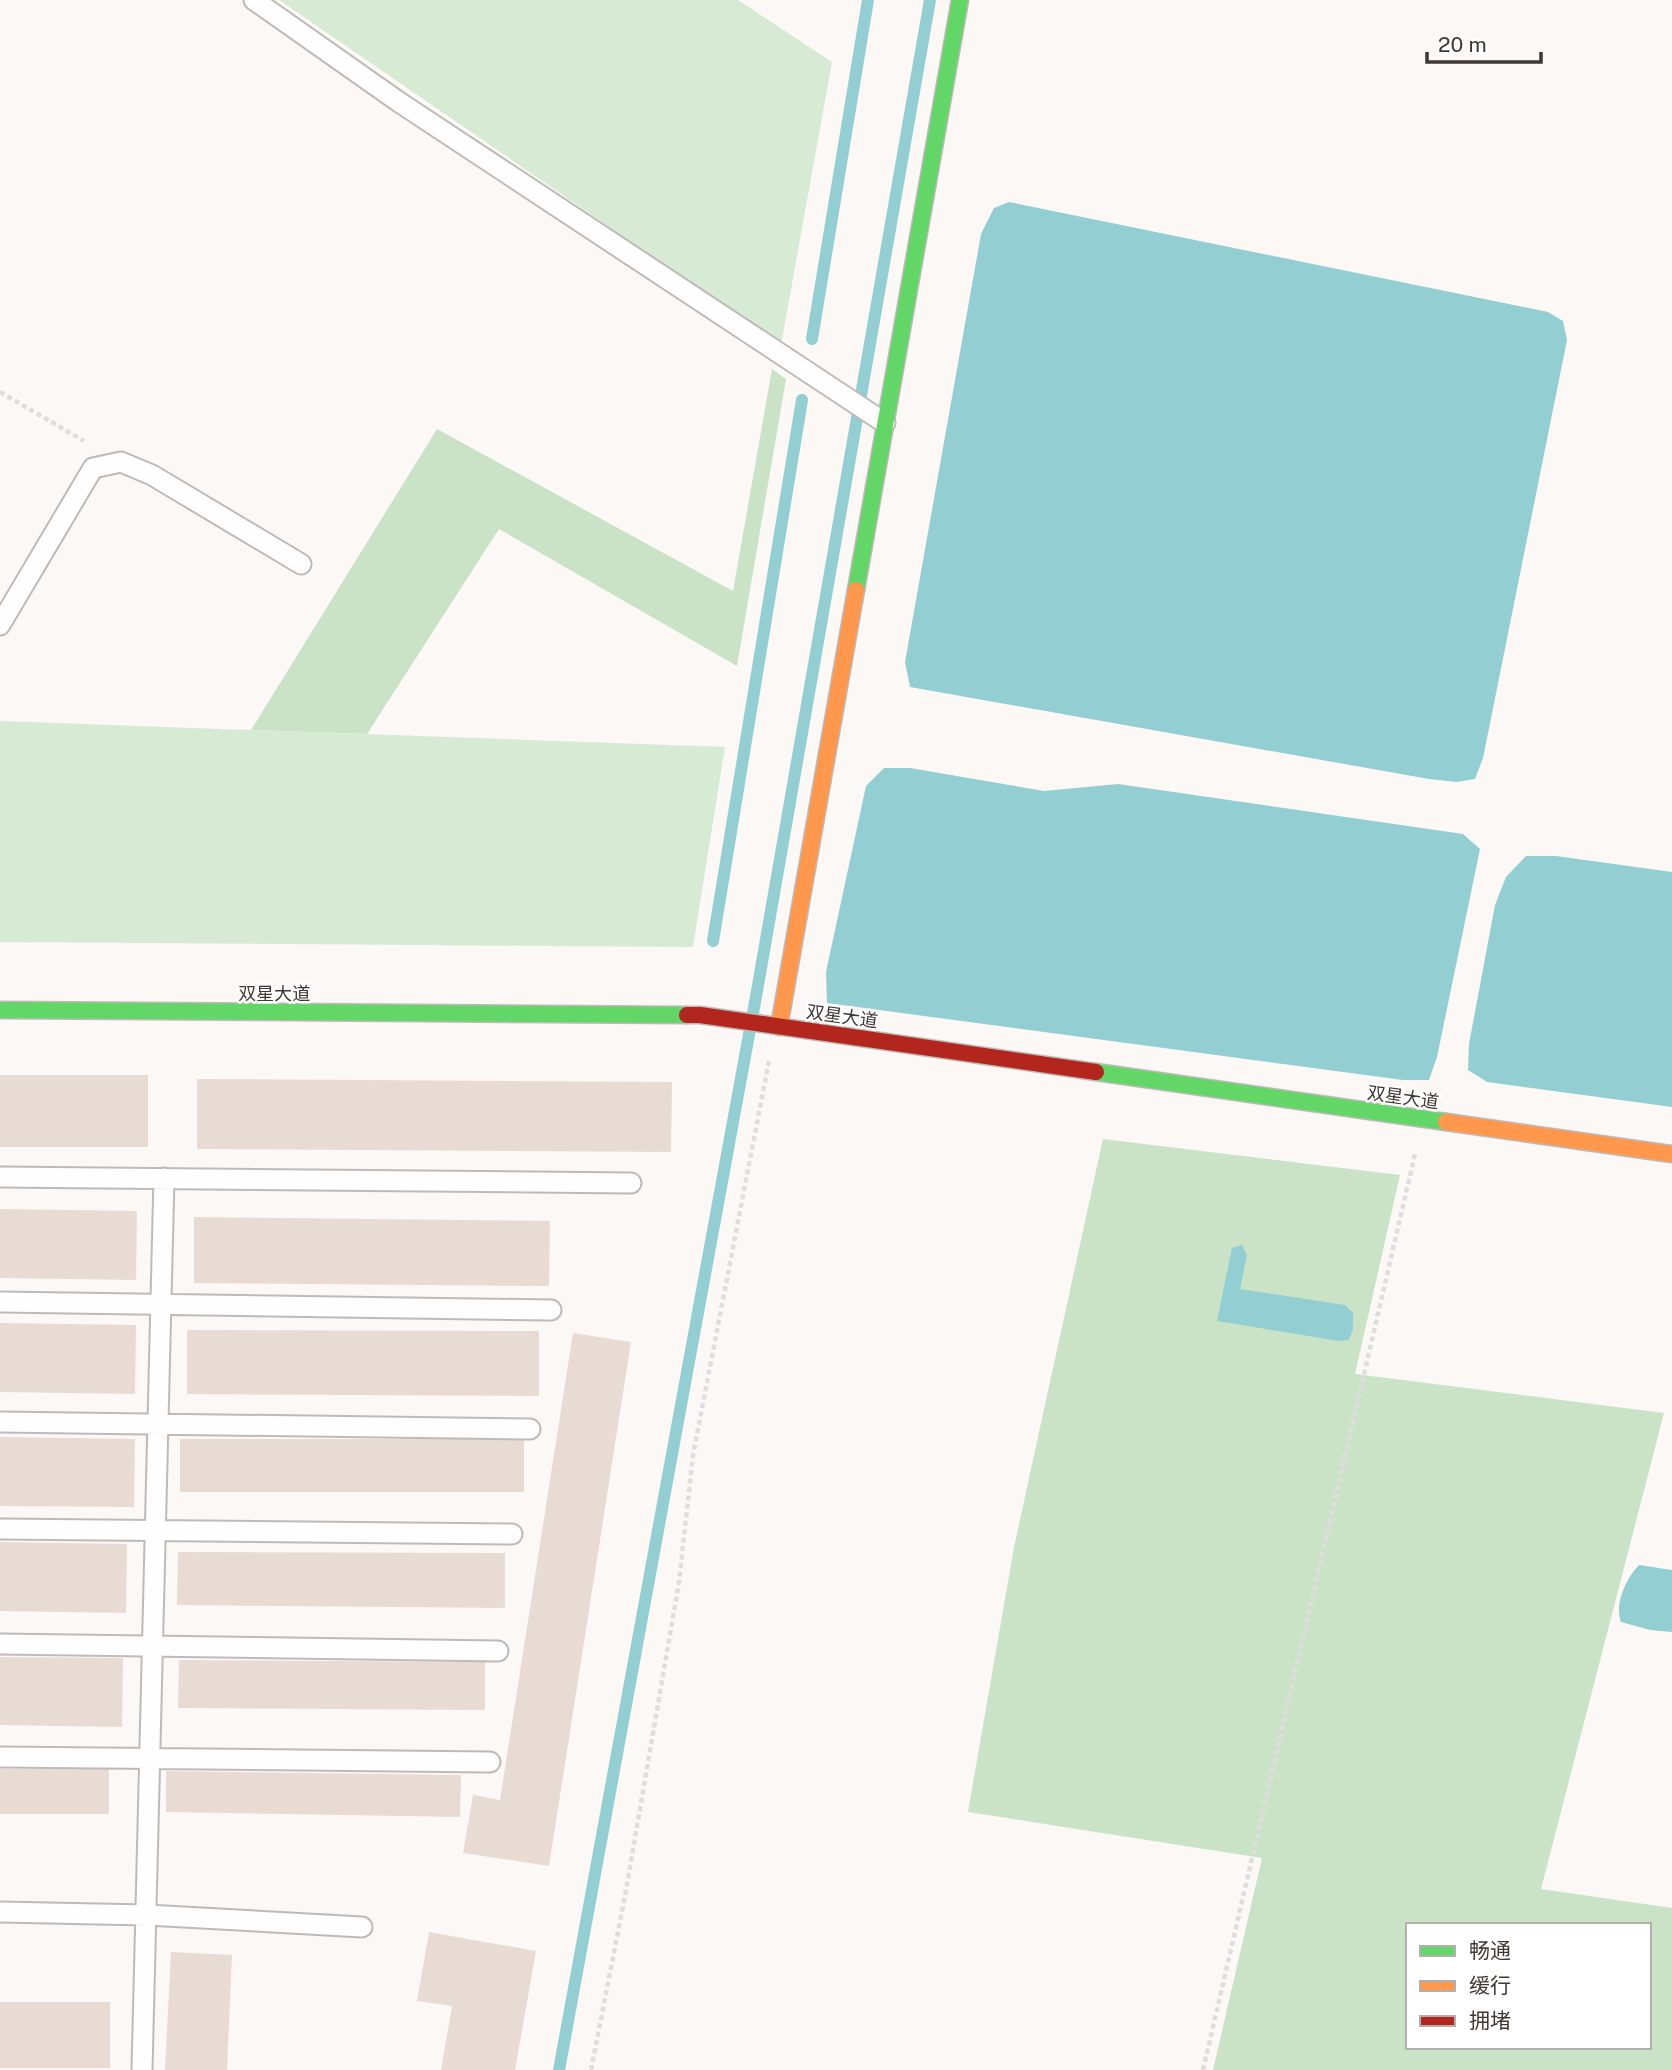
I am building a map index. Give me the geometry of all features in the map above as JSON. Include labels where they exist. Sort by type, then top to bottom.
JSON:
[{"type":"street","points":[[774,1026],[960,0]]},
{"type":"street","name":"双星大道","points":[[0,1010],[700,1015],[1672,1154]]},
{"type":"lane","points":[[254,0],[399,102],[885,423]]},
{"type":"lane","points":[[0,625],[93,468],[121,462],[152,475],[301,564]]},
{"type":"lane","points":[[0,1177],[631,1183]]},
{"type":"lane","points":[[142,2070],[164,1178]]},
{"type":"lane","points":[[0,1302],[551,1310]]},
{"type":"lane","points":[[0,1422],[530,1429]]},
{"type":"lane","points":[[0,1529],[512,1534]]},
{"type":"lane","points":[[0,1644],[498,1651]]},
{"type":"lane","points":[[0,1757],[490,1762]]},
{"type":"lane","points":[[0,1912],[147,1915],[362,1927]]},
{"type":"path","points":[[0,392],[121,462]]},
{"type":"path","points":[[591,2070],[627,1883],[679,1582],[693,1455],[774,1026]]},
{"type":"path","points":[[1203,2070],[1423,1119]]},
{"type":"green space","points":[[279,0],[738,0],[832,62],[781,345]]},
{"type":"green space","points":[[772,369],[786,379],[737,666],[499,529],[367,734],[251,730],[437,429],[733,591]]},
{"type":"green space","points":[[0,721],[725,747],[693,947],[0,942]]},
{"type":"green space","points":[[1103,1139],[1400,1175],[1355,1374],[1664,1413],[1541,1889],[1672,1908],[1672,2070],[1213,2070],[1262,1858],[968,1812],[1014,1547]]},
{"type":"water","points":[[1009,202],[1548,312],[1563,321],[1567,340],[1483,758],[1475,779],[1457,782],[1429,779],[910,687],[905,662],[981,234],[994,208]]},
{"type":"water","points":[[884,768],[910,768],[1044,791],[1118,784],[1463,834],[1480,849],[1437,1057],[1429,1080],[1403,1080],[827,1003],[826,972],[866,786]]},
{"type":"water","points":[[1526,856],[1556,856],[1672,872],[1672,1107],[1487,1082],[1468,1070],[1469,1044],[1495,905],[1506,877]]},
{"type":"water","points":[[1242,1245],[1247,1255],[1240,1289],[1345,1305],[1353,1313],[1353,1329],[1349,1340],[1339,1341],[1217,1321],[1232,1248]]},
{"type":"water","points":[[1639,1565],[1672,1570],[1672,1632],[1650,1630],[1621,1622],[1620,1599],[1630,1576]]},
{"type":"building","points":[[0,1075],[148,1075],[148,1147],[0,1147]]},
{"type":"building","points":[[197,1079],[672,1082],[671,1152],[197,1149]]},
{"type":"building","points":[[0,1209],[137,1211],[136,1280],[0,1278]]},
{"type":"building","points":[[194,1217],[550,1221],[549,1286],[194,1283]]},
{"type":"building","points":[[0,1323],[136,1325],[135,1394],[0,1392]]},
{"type":"building","points":[[187,1330],[539,1331],[539,1396],[187,1394]]},
{"type":"building","points":[[573,1333],[631,1342],[549,1866],[463,1853],[473,1795],[500,1800]]},
{"type":"building","points":[[0,1437],[135,1439],[134,1507],[0,1506]]},
{"type":"building","points":[[180,1439],[524,1439],[524,1492],[180,1492]]},
{"type":"building","points":[[0,1542],[127,1544],[126,1613],[0,1611]]},
{"type":"building","points":[[178,1552],[505,1553],[505,1608],[177,1605]]},
{"type":"building","points":[[0,1657],[123,1658],[122,1727],[0,1725]]},
{"type":"building","points":[[179,1660],[485,1662],[485,1710],[178,1708]]},
{"type":"building","points":[[0,1769],[109,1769],[109,1814],[0,1814]]},
{"type":"building","points":[[166,1771],[461,1775],[460,1817],[166,1812]]},
{"type":"building","points":[[429,1932],[536,1951],[515,2070],[441,2070],[452,2006],[417,2001]]},
{"type":"building","points":[[171,1952],[232,1955],[227,2070],[165,2070]]},
{"type":"building","points":[[0,2002],[110,2002],[110,2068],[0,2068]]},
{"type":"waterway","points":[[812,339],[868,0]]},
{"type":"waterway","points":[[559,2070],[757,991],[930,0]]},
{"type":"waterway","points":[[713,941],[802,400]]},
{"type":"traffic: fast","points":[[856,590],[960,0]]},
{"type":"traffic: fast","points":[[0,1010],[687,1015]]},
{"type":"traffic: fast","points":[[1096,1072],[1446,1122]]},
{"type":"traffic: slow","points":[[779,1027],[856,590]]},
{"type":"traffic: slow","points":[[1446,1122],[1672,1154]]},
{"type":"traffic: jam","points":[[687,1015],[1096,1072]]}]
